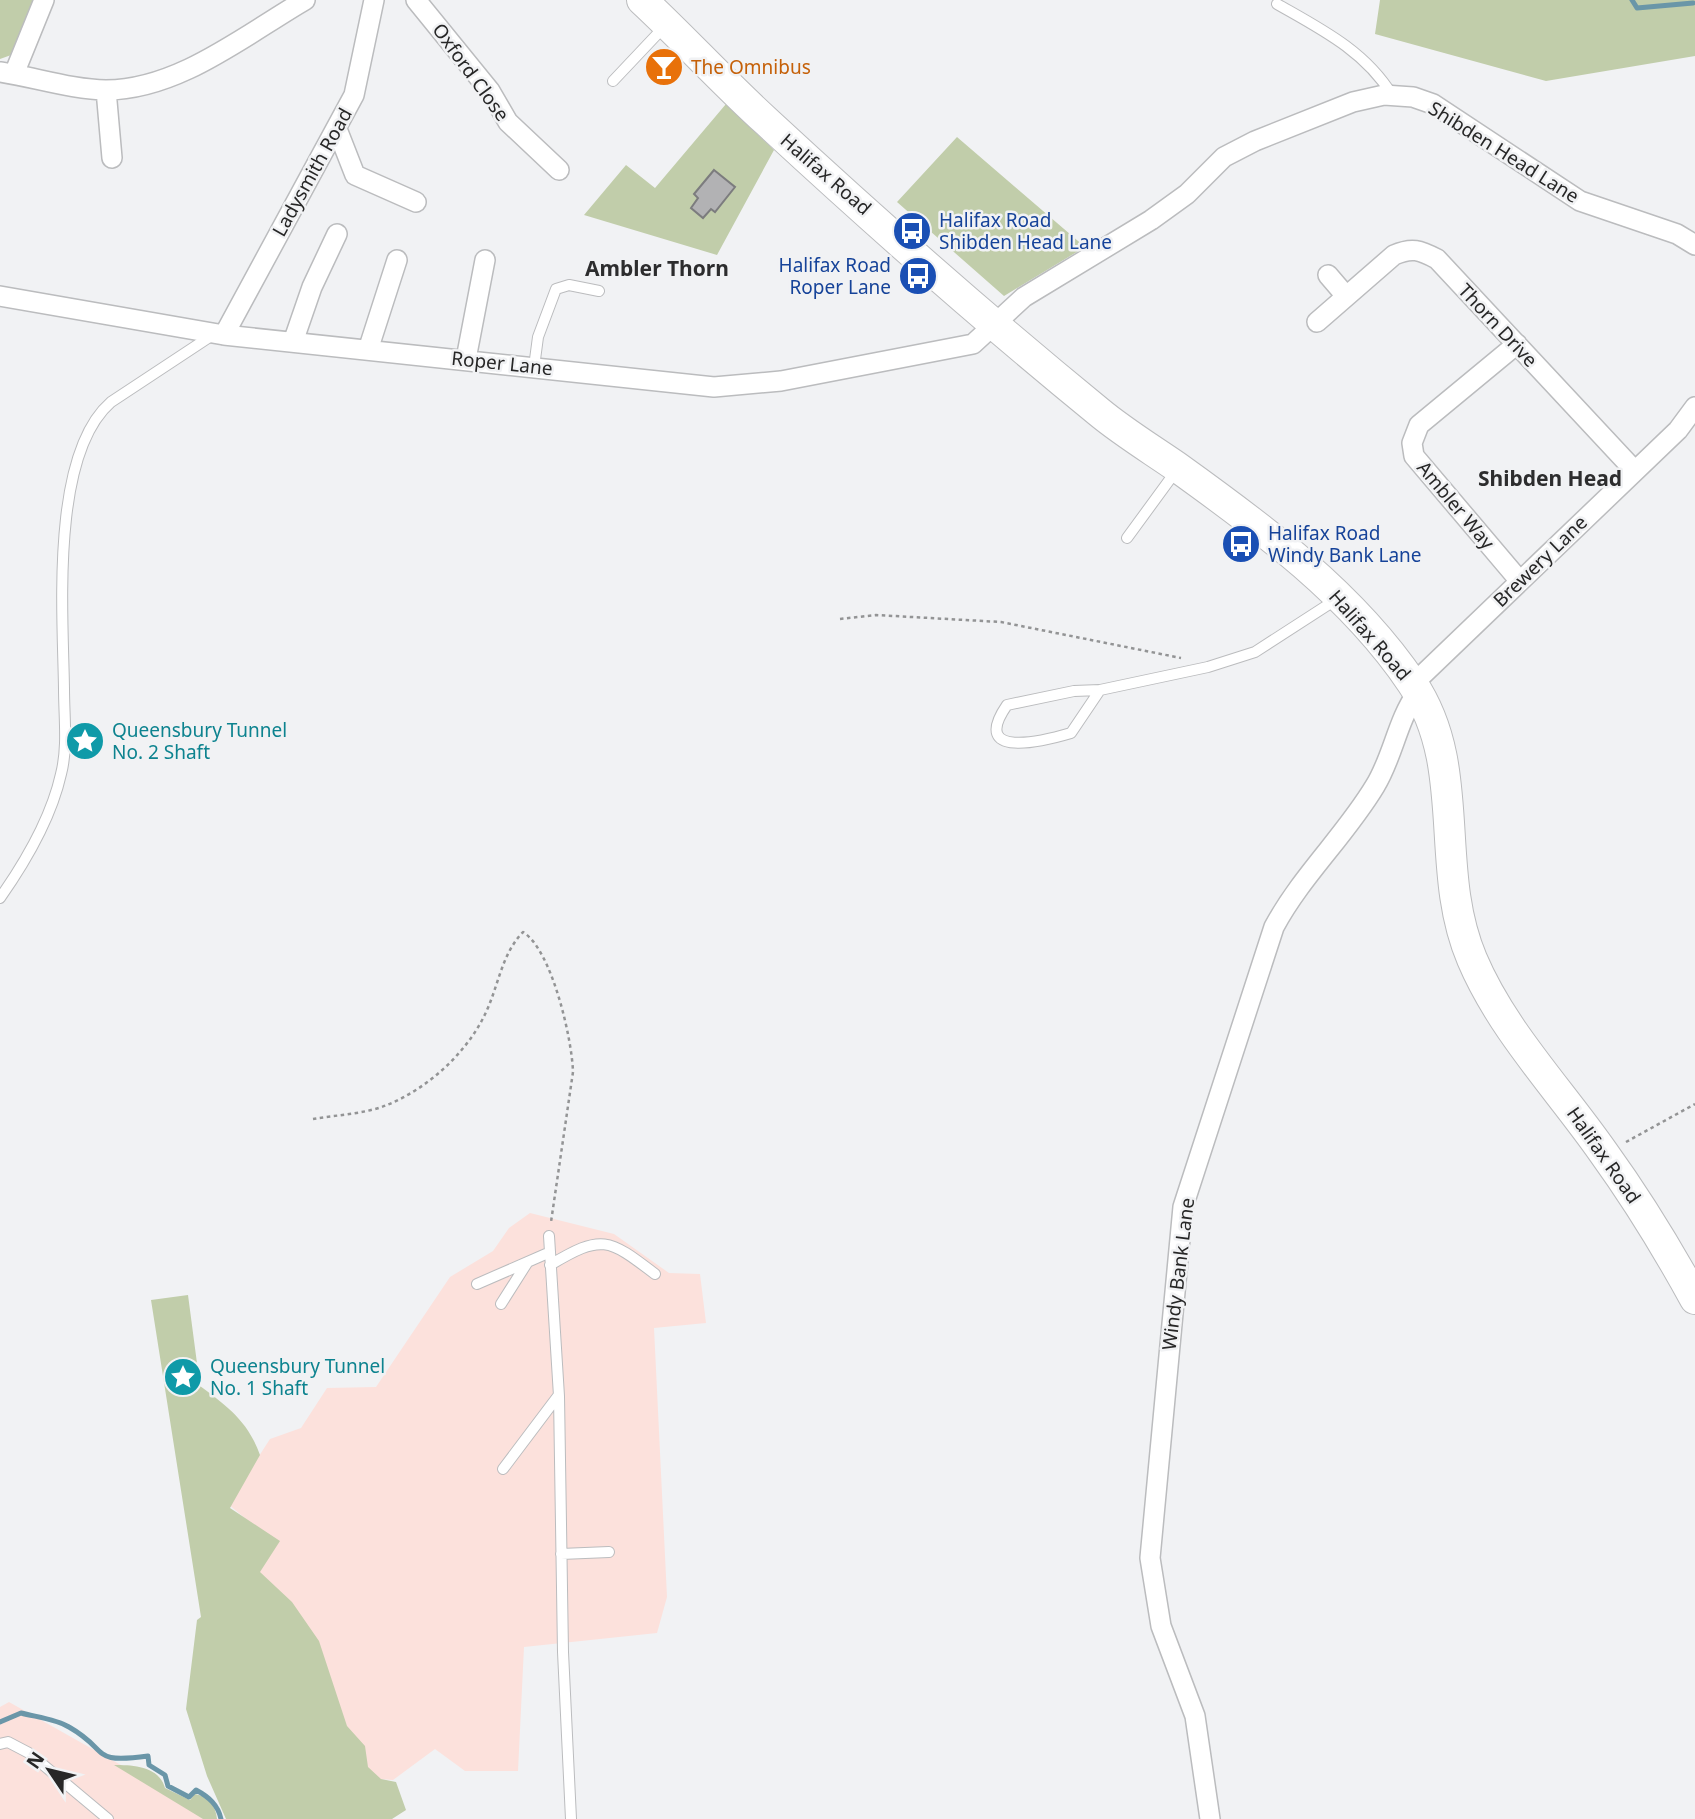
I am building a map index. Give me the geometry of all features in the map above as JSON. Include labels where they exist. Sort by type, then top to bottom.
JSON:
[{"type":"main road","name":"Halifax Road","points":[[642,0],[763,120],[996,324],[1103,415],[1291,553],[1340,598],[1415,688],[1435,726],[1447,782],[1448,858],[1457,918],[1472,960],[1512,1027],[1658,1232],[1695,1299]]},
{"type":"street","points":[[44,0],[7,73],[106,90],[152,84],[195,65],[305,0]]},
{"type":"street","name":"Ladysmith Road","points":[[220,334],[354,95],[374,0]]},
{"type":"street","name":"Oxford Close","points":[[416,0],[490,91],[508,122],[559,170]]},
{"type":"street","points":[[106,90],[112,158]]},
{"type":"street","name":"Shibden Head Lane","points":[[996,324],[1024,297],[1151,220],[1187,194],[1224,157],[1255,141],[1353,102],[1392,96],[1413,97],[1433,104],[1580,201],[1676,234],[1695,245]]},
{"type":"street","points":[[337,129],[355,175],[416,202]]},
{"type":"street","points":[[293,342],[312,287],[337,234]]},
{"type":"street","name":"Thorn Drive","points":[[1317,322],[1394,256],[1408,249],[1419,250],[1437,259],[1634,470]]},
{"type":"street","points":[[368,350],[397,260]]},
{"type":"street","points":[[466,359],[485,260]]},
{"type":"street","points":[[1328,275],[1346,296]]},
{"type":"street","name":"Roper Lane","points":[[0,296],[220,334],[714,387],[781,381],[973,344],[996,324]]},
{"type":"street","name":"Ambler Way","points":[[1517,345],[1419,425],[1412,443],[1414,456],[1519,580]]},
{"type":"street","name":"Brewery Lane","points":[[1415,688],[1519,580],[1693,414]]},
{"type":"street","name":"Windy Bank Lane","points":[[1210,1819],[1195,1716],[1161,1626],[1150,1558],[1183,1207],[1274,927],[1291,896],[1377,784],[1415,688]]},
{"type":"lane","points":[[1277,4],[1334,36],[1354,51],[1381,78],[1392,96]]},
{"type":"lane","points":[[613,81],[667,24]]},
{"type":"lane","points":[[534,367],[538,337],[556,289],[569,285],[599,291]]},
{"type":"lane","points":[[0,898],[41,830],[61,775],[65,738],[64,534],[73,475],[89,431],[99,412],[111,401],[220,334]]},
{"type":"lane","points":[[1127,538],[1178,468]]},
{"type":"lane","points":[[1100,690],[1071,733],[1023,745],[1008,742],[996,730],[998,719],[1007,705],[1074,691],[1100,690],[1208,667],[1255,652],[1340,598]]},
{"type":"lane","points":[[550,1236],[548,1253],[559,1396],[561,1554],[571,1819]]},
{"type":"lane","points":[[550,1265],[583,1245],[598,1243],[615,1246],[656,1274]]},
{"type":"lane","points":[[477,1284],[548,1253]]},
{"type":"lane","points":[[501,1304],[527,1262]]},
{"type":"lane","points":[[503,1469],[559,1396]]},
{"type":"lane","points":[[561,1554],[609,1552]]},
{"type":"lane","points":[[0,1744],[8,1742],[29,1753],[108,1819]]},
{"type":"path","points":[[840,619],[876,615],[1001,622],[1129,645],[1208,667]]},
{"type":"path","points":[[313,1119],[387,1105],[438,1076],[464,1046],[486,1012],[512,944],[523,932],[534,939],[542,956],[572,1049],[573,1072],[550,1236]]},
{"type":"path","points":[[1604,1153],[1695,1104]]},
{"type":"shaded area","points":[[530,1213],[614,1234],[669,1273],[700,1274],[706,1323],[654,1328],[667,1597],[657,1633],[524,1647],[518,1771],[465,1771],[435,1749],[393,1780],[366,1778],[252,1569],[271,1540],[228,1504],[270,1439],[301,1428],[327,1388],[376,1387],[450,1277],[493,1251],[509,1228]]},
{"type":"shaded area","points":[[9,1702],[208,1814],[210,1819],[0,1819],[0,1707]]},
{"type":"green space","points":[[0,0],[44,0],[14,54],[0,59]]},
{"type":"green space","points":[[1380,0],[1695,0],[1695,56],[1546,81],[1375,34]]},
{"type":"green space","points":[[726,104],[774,150],[717,255],[584,215],[626,165],[655,188]],"holes":[[[714,170],[735,187],[715,212],[711,209],[703,218],[691,208],[698,198],[694,194]]]},
{"type":"green space","points":[[957,137],[1085,247],[1004,296],[897,202]]},
{"type":"green space","points":[[188,1295],[200,1386],[243,1424],[260,1455],[230,1508],[280,1541],[260,1572],[292,1602],[319,1641],[347,1726],[365,1746],[368,1767],[381,1779],[396,1782],[406,1810],[392,1819],[226,1819],[207,1776],[186,1709],[197,1620],[201,1617],[151,1300]]},
{"type":"green space","points":[[114,1765],[137,1766],[151,1771],[162,1781],[165,1788],[190,1800],[195,1794],[204,1797],[213,1806],[217,1819],[203,1819]]},
{"type":"building","points":[[714,170],[735,187],[715,212],[711,209],[703,218],[691,208],[698,198],[694,194]]},
{"type":"waterway","points":[[1632,0],[1637,8],[1693,3]]},
{"type":"waterway","points":[[0,1722],[21,1713],[69,1727],[108,1757],[148,1756],[149,1765],[165,1775],[168,1786],[189,1797],[196,1790],[201,1793],[215,1806],[221,1819]]},
{"type":"place","name":"The Omnibus","points":[[664,67]]},
{"type":"place","name":"Halifax Road Shibden Head Lane","points":[[912,231]]},
{"type":"place","name":"Halifax Road Roper Lane","points":[[918,276]]},
{"type":"place","name":"Halifax Road Windy Bank Lane","points":[[1241,544]]},
{"type":"place","name":"Queensbury Tunnel No. 2 Shaft","points":[[85,741]]},
{"type":"place","name":"Queensbury Tunnel No. 1 Shaft","points":[[183,1377]]},
{"type":"district","name":"Ambler Thorn","points":[[657,268]]},
{"type":"district","name":"Shibden Head","points":[[1550,478]]}]
